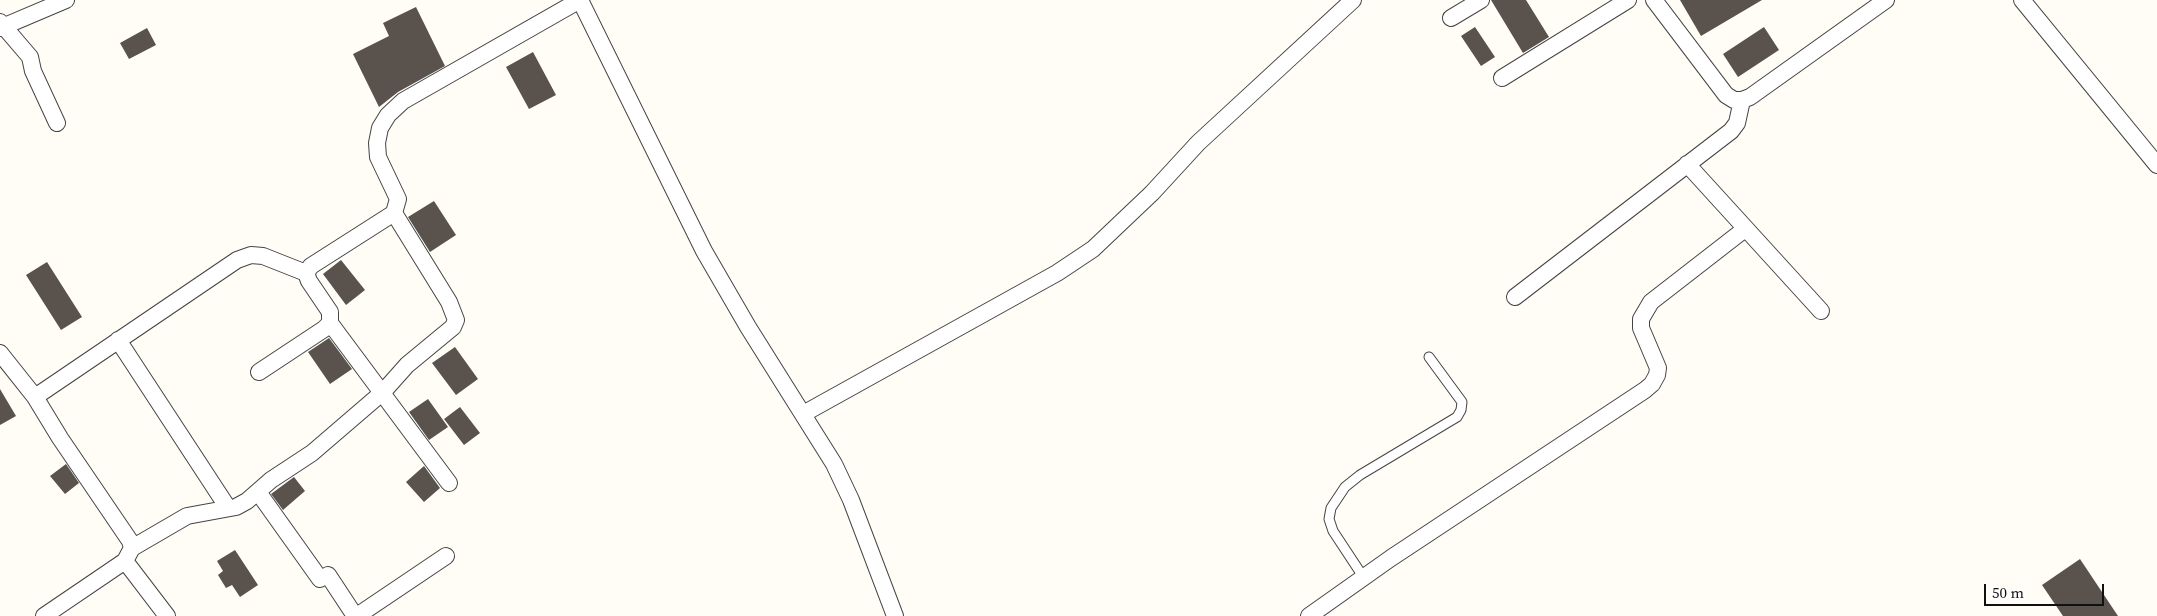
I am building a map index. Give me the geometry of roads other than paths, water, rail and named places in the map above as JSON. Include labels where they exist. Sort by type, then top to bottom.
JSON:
[{"type":"street","points":[[57,123],[32,71],[30,57],[1,25],[66,0]]},
{"type":"street","points":[[306,273],[311,266],[394,213],[398,199],[378,157],[377,143],[380,128],[388,115],[403,101],[580,0],[704,251],[748,327],[834,464],[852,500],[895,616]]},
{"type":"street","points":[[803,414],[1049,277],[1093,249],[1152,192],[1198,143],[1353,0]]},
{"type":"street","points":[[1451,18],[1481,0]]},
{"type":"street","points":[[1502,78],[1628,0]]},
{"type":"street","points":[[1654,0],[1726,95],[1734,100],[1742,100],[1750,96],[1886,0]]},
{"type":"street","points":[[2022,0],[2157,165]]},
{"type":"street","points":[[1516,297],[1731,130],[1737,122],[1742,100]]},
{"type":"street","points":[[1687,164],[1821,311]]},
{"type":"street","points":[[44,616],[187,516],[240,506],[270,480],[312,454],[383,392],[407,365],[453,327],[456,320],[449,302],[394,213]]},
{"type":"street","points":[[1309,616],[1652,384],[1657,375],[1658,368],[1641,328],[1641,319],[1651,302],[1745,229]]},
{"type":"street","points":[[35,397],[237,260],[251,255],[264,256],[306,273],[309,281],[330,312],[330,323],[449,483]]},
{"type":"street","points":[[259,372],[324,329],[330,323]]},
{"type":"street","points":[[118,340],[228,508]]},
{"type":"street","points":[[0,354],[35,397],[60,438],[130,541],[129,555],[167,616]]},
{"type":"street","points":[[258,492],[356,616],[446,556]]},
{"type":"lane","points":[[1364,578],[1333,532],[1329,519],[1331,508],[1345,487],[1360,475],[1457,417],[1461,410],[1462,402],[1429,357]]}]
